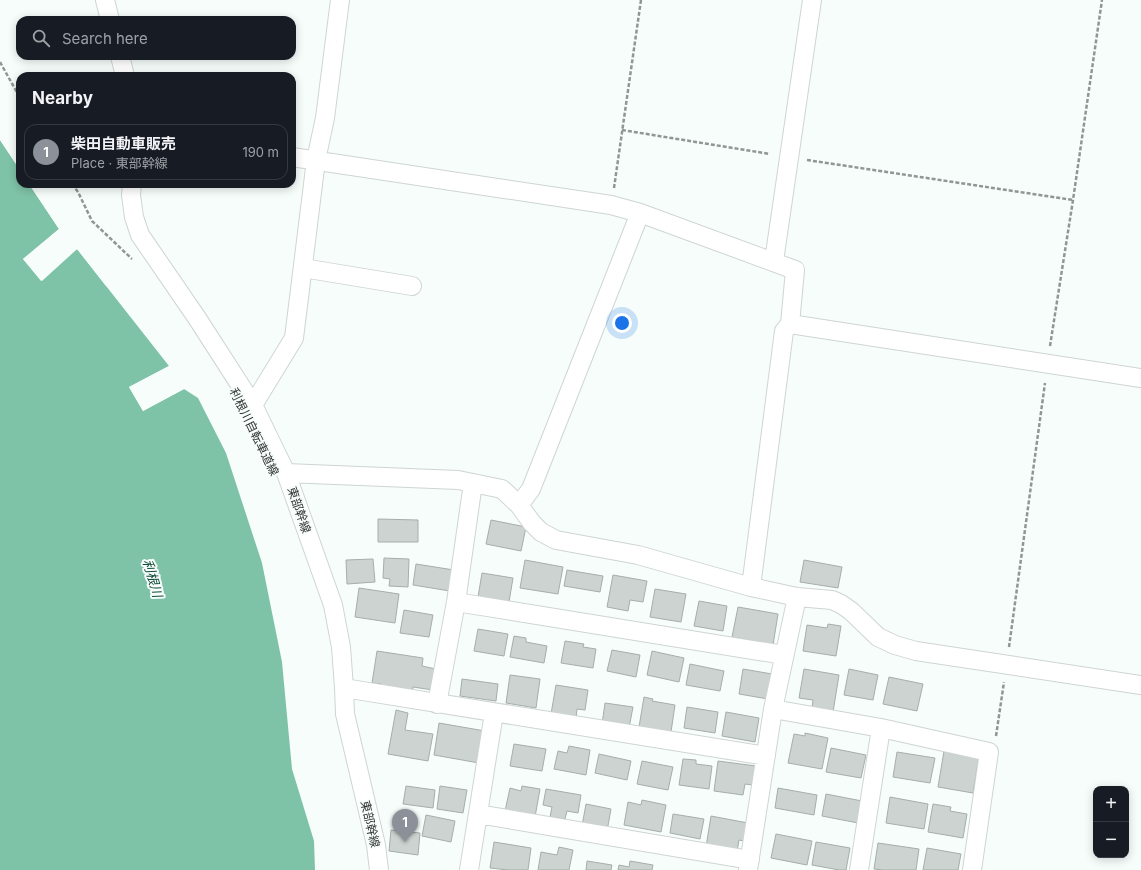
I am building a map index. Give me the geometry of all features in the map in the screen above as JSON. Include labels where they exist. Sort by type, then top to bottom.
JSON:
[{"type":"street","points":[[105,0],[109,16]]},
{"type":"street","points":[[253,405],[294,338],[316,160],[325,118],[340,0]]},
{"type":"street","points":[[774,262],[812,0]]},
{"type":"street","points":[[121,60],[124,72]]},
{"type":"street","points":[[296,158],[611,205],[640,213],[795,270],[790,324],[784,332],[751,587]]},
{"type":"street","name":"東部幹線","points":[[132,188],[131,196],[134,218],[140,235],[197,318],[253,405],[286,473],[333,605],[341,647],[345,714],[376,845],[379,870]]},
{"type":"street","points":[[519,505],[531,489],[640,213]]},
{"type":"street","points":[[303,268],[412,286]]},
{"type":"street","points":[[790,324],[1141,378]]},
{"type":"street","points":[[286,473],[458,480],[502,488],[519,505],[541,532],[556,540],[638,555],[751,587],[797,597],[832,600],[841,604],[878,638],[895,645],[916,651],[1141,685]]},
{"type":"street","points":[[437,704],[456,602],[473,483]]},
{"type":"street","points":[[478,814],[749,865],[773,709],[797,597]]},
{"type":"street","points":[[456,602],[784,656]]},
{"type":"street","points":[[344,688],[766,756]]},
{"type":"street","points":[[773,709],[880,728],[989,752],[972,870]]},
{"type":"street","points":[[469,870],[494,713]]},
{"type":"street","points":[[859,870],[880,728]]},
{"type":"path","points":[[611,205],[641,0]]},
{"type":"path","points":[[0,62],[16,91]]},
{"type":"path","points":[[622,130],[1073,200]]},
{"type":"path","points":[[75,188],[92,221],[136,262]]},
{"type":"water","name":"利根川","points":[[0,140],[16,164],[16,188],[32,188],[59,229],[23,259],[42,281],[77,249],[169,366],[129,387],[143,411],[184,389],[198,398],[226,453],[262,563],[282,662],[292,769],[314,841],[315,870],[0,870]]},
{"type":"pier","points":[[0,138],[16,161],[16,164]]},
{"type":"pier","points":[[32,188],[35,188],[61,229],[26,260],[42,278],[78,247],[107,284],[106,286],[77,249],[41,281],[23,259],[59,229]]},
{"type":"pier","points":[[169,366],[170,368],[131,388],[144,409],[183,387],[184,389],[143,411],[129,387]]},
{"type":"building","points":[[378,519],[418,520],[418,542],[378,542]]},
{"type":"building","points":[[491,520],[526,527],[521,551],[486,544]]},
{"type":"building","points":[[384,558],[409,559],[408,587],[389,586],[390,579],[383,578]]},
{"type":"building","points":[[373,559],[375,582],[347,584],[346,560]]},
{"type":"building","points":[[525,560],[563,567],[558,594],[520,588]]},
{"type":"building","points":[[804,560],[842,567],[838,588],[800,582]]},
{"type":"building","points":[[416,564],[454,570],[450,591],[413,585]]},
{"type":"building","points":[[567,570],[603,576],[600,592],[564,586]]},
{"type":"building","points":[[482,573],[513,578],[509,602],[478,597]]},
{"type":"building","points":[[613,575],[647,581],[643,602],[630,600],[628,611],[607,607]]},
{"type":"building","points":[[359,588],[399,594],[395,623],[355,617]]},
{"type":"building","points":[[655,589],[686,594],[681,622],[650,617]]},
{"type":"building","points":[[699,601],[727,606],[723,631],[694,626]]},
{"type":"building","points":[[738,607],[778,614],[773,645],[732,637]]},
{"type":"building","points":[[404,610],[433,615],[429,637],[400,633]]},
{"type":"building","points":[[828,624],[841,626],[836,656],[803,651],[807,625],[827,628]]},
{"type":"building","points":[[478,629],[508,634],[504,656],[474,651]]},
{"type":"building","points":[[514,636],[526,638],[526,642],[547,646],[544,663],[510,657]]},
{"type":"building","points":[[565,641],[584,644],[583,647],[596,649],[593,668],[561,663]]},
{"type":"building","points":[[612,650],[640,655],[636,677],[607,671]]},
{"type":"building","points":[[377,651],[423,658],[422,666],[436,669],[433,690],[413,687],[412,694],[381,690],[381,684],[372,683]]},
{"type":"building","points":[[652,651],[684,658],[679,682],[647,675]]},
{"type":"building","points":[[690,664],[724,671],[720,691],[686,685]]},
{"type":"building","points":[[743,669],[778,675],[774,700],[739,694]]},
{"type":"building","points":[[804,669],[839,675],[833,712],[812,708],[813,700],[799,698]]},
{"type":"building","points":[[849,669],[878,675],[873,700],[844,695]]},
{"type":"building","points":[[510,675],[540,679],[536,708],[506,703]]},
{"type":"building","points":[[889,677],[923,684],[917,711],[883,704]]},
{"type":"building","points":[[462,679],[498,684],[496,701],[460,696]]},
{"type":"building","points":[[556,685],[588,690],[585,710],[577,709],[576,718],[551,714]]},
{"type":"building","points":[[644,697],[653,699],[652,701],[675,705],[671,732],[639,727]]},
{"type":"building","points":[[605,703],[633,707],[629,728],[602,724]]},
{"type":"building","points":[[687,707],[718,712],[715,733],[684,728]]},
{"type":"building","points":[[396,710],[408,713],[405,730],[433,734],[428,761],[388,754]]},
{"type":"building","points":[[726,712],[759,718],[755,742],[722,736]]},
{"type":"building","points":[[439,723],[485,731],[479,763],[434,755]]},
{"type":"building","points":[[805,733],[828,738],[822,769],[788,763],[794,734],[805,736]]},
{"type":"building","points":[[514,744],[546,749],[542,771],[510,766]]},
{"type":"building","points":[[569,746],[590,750],[586,775],[554,769],[558,751],[567,753]]},
{"type":"building","points":[[831,748],[866,755],[861,778],[826,772]]},
{"type":"building","points":[[944,751],[979,757],[973,793],[938,787]]},
{"type":"building","points":[[897,752],[935,758],[930,783],[893,777]]},
{"type":"building","points":[[599,754],[631,761],[627,780],[595,773]]},
{"type":"building","points":[[683,759],[696,760],[696,764],[712,766],[709,789],[679,785]]},
{"type":"building","points":[[642,761],[673,767],[668,790],[637,784]]},
{"type":"building","points":[[718,761],[756,766],[753,785],[745,784],[743,795],[714,791]]},
{"type":"building","points":[[406,786],[435,790],[433,808],[403,804]]},
{"type":"building","points":[[440,786],[467,790],[463,813],[437,809]]},
{"type":"building","points":[[522,786],[540,789],[535,817],[505,811],[510,788],[521,791]]},
{"type":"building","points":[[778,788],[817,795],[814,815],[775,808]]},
{"type":"building","points":[[546,789],[581,795],[578,813],[567,811],[565,819],[550,817],[552,807],[543,805]]},
{"type":"building","points":[[826,794],[862,801],[858,823],[822,816]]},
{"type":"building","points":[[890,797],[928,804],[924,829],[886,823]]},
{"type":"building","points":[[642,800],[666,805],[661,832],[624,825],[628,802],[641,805]]},
{"type":"building","points":[[586,804],[611,809],[607,831],[582,826]]},
{"type":"building","points":[[933,804],[951,807],[950,811],[967,814],[963,838],[928,832]]},
{"type":"building","points":[[673,814],[704,819],[700,839],[670,833]]},
{"type":"building","points":[[426,815],[455,821],[451,842],[422,836]]},
{"type":"building","points":[[711,816],[748,823],[744,841],[739,840],[737,852],[706,847]]},
{"type":"building","points":[[391,830],[420,833],[418,855],[389,851]]},
{"type":"building","points":[[776,834],[812,841],[807,865],[771,858]]},
{"type":"building","points":[[494,842],[531,848],[528,870],[490,868]]},
{"type":"building","points":[[816,842],[850,848],[846,870],[812,865]]},
{"type":"building","points":[[878,843],[919,849],[916,870],[874,869]]},
{"type":"building","points":[[559,847],[573,850],[569,870],[538,870],[541,852],[557,855]]},
{"type":"building","points":[[927,848],[961,854],[958,870],[923,870]]},
{"type":"building","points":[[587,861],[612,865],[611,870],[586,870]]},
{"type":"building","points":[[630,861],[653,865],[652,870],[618,870],[619,865],[629,867]]},
{"type":"place","name":"柴田自動車販売","points":[[405,842]]}]
